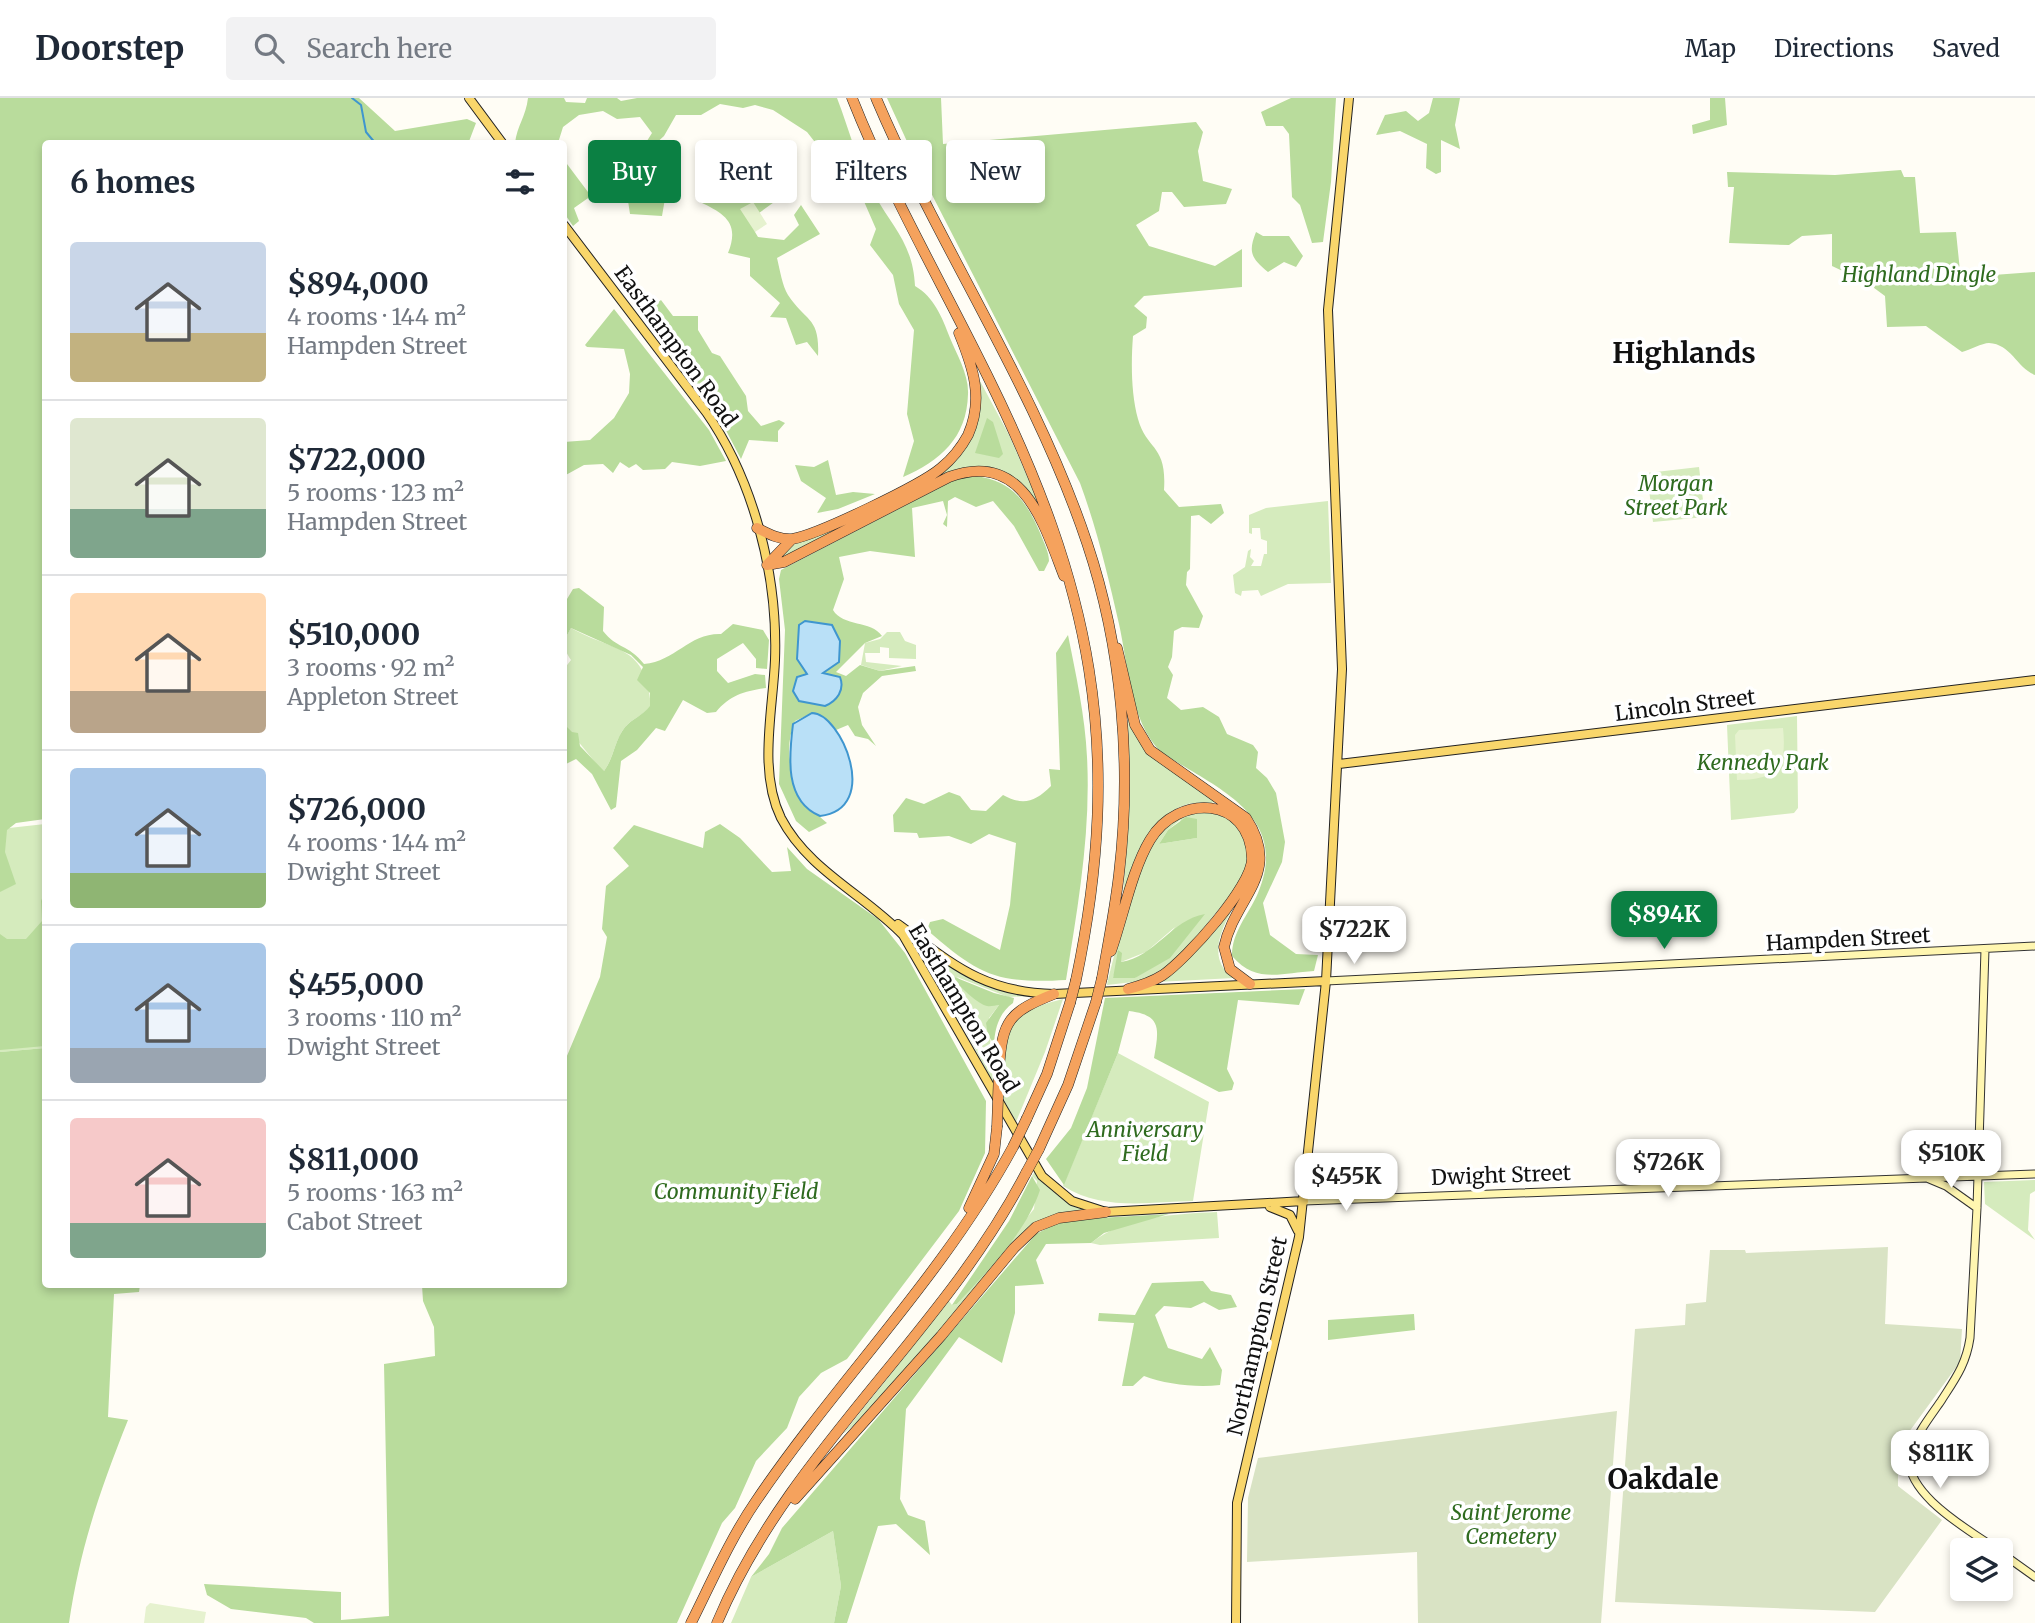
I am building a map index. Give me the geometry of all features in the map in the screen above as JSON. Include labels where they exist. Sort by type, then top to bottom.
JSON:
[{"type":"highway","points":[[691,1623],[723,1558],[756,1501],[947,1252],[1013,1147],[1047,1074],[1070,1003],[1088,923],[1099,829],[1098,743],[1086,640],[1065,557],[1047,507],[992,386],[890,184],[852,98]]},
{"type":"highway","points":[[876,98],[1045,439],[1087,544],[1140,736],[1150,750],[1246,818],[1256,833],[1261,850],[1257,878],[1224,947],[1230,969],[1250,984]]},
{"type":"highway","points":[[768,565],[792,539],[853,514],[927,478],[944,466],[963,443],[975,415],[976,382],[940,283]]},
{"type":"highway","points":[[768,565],[784,562],[949,477],[971,471],[992,473],[1012,482],[1032,501],[1059,562],[1086,640]]},
{"type":"highway","points":[[757,528],[778,537],[792,539]]},
{"type":"highway","points":[[717,1623],[760,1543],[808,1470],[969,1264],[1039,1149],[1068,1086],[1102,978],[1119,875],[1124,784],[1119,698],[1101,594]]},
{"type":"highway","points":[[1102,978],[1150,840],[1167,819],[1187,809],[1199,806],[1229,814],[1238,822],[1249,840],[1252,858],[1248,877],[1182,960],[1161,976],[1128,989]]},
{"type":"highway","points":[[947,1252],[989,1169],[997,1126],[1001,1040],[1010,1018],[1024,1006],[1054,993]]},
{"type":"highway","points":[[760,1543],[817,1473],[941,1336],[1014,1248],[1036,1227],[1048,1221],[1106,1212]]},
{"type":"main road","points":[[469,98],[500,140]]},
{"type":"main road","name":"Northampton Street","points":[[1236,1623],[1238,1495],[1299,1237],[1326,981],[1342,668],[1328,310],[1349,98]]},
{"type":"main road","name":"Easthampton Road","points":[[567,229],[719,431],[737,470],[768,565],[775,628],[769,764],[776,803],[787,827],[803,849],[825,871],[881,912],[903,935],[1042,1176],[1072,1201],[1106,1212],[1304,1201]]},
{"type":"main road","name":"Lincoln Street","points":[[1339,764],[2035,680]]},
{"type":"main road","points":[[881,912],[981,981],[1017,991],[1054,993],[1326,981]]},
{"type":"main road","name":"Hampden Street","points":[[1326,981],[2035,946]]},
{"type":"main road","points":[[1982,1538],[1925,1495],[1915,1482],[1909,1454],[1918,1435],[1959,1376],[1966,1359],[1978,1208],[1976,1175],[1985,949]]},
{"type":"main road","name":"Dwight Street","points":[[1304,1201],[2035,1174]]},
{"type":"main road","points":[[1924,1177],[1946,1186],[1978,1208]]},
{"type":"main road","points":[[1257,1205],[1284,1210],[1290,1215],[1299,1237]]},
{"type":"main road","points":[[2013,1561],[2035,1577]]},
{"type":"green space","points":[[0,98],[359,98],[395,131],[467,119],[476,123],[470,140],[42,140],[42,819],[16,823],[7,830],[5,852],[16,884],[0,892]]},
{"type":"green space","points":[[528,98],[564,98],[566,102],[585,103],[587,98],[617,98],[621,101],[637,98],[837,98],[851,140],[813,140],[807,132],[773,110],[755,105],[743,108],[720,104],[701,115],[676,115],[660,140],[648,140],[652,133],[640,117],[617,119],[603,111],[579,115],[563,127],[559,140],[516,140]]},
{"type":"green space","points":[[887,98],[941,98],[943,144],[946,144],[946,203],[1045,203],[1045,140],[989,140],[1196,122],[1203,132],[1198,151],[1203,181],[1232,189],[1226,204],[1184,207],[1172,192],[1162,192],[1159,211],[1136,225],[1149,246],[1215,266],[1242,249],[1242,287],[1144,296],[1134,306],[1147,317],[1146,328],[1133,336],[1133,389],[1138,419],[1162,464],[1164,490],[1179,507],[1221,504],[1224,513],[1211,524],[1199,515],[1191,516],[1190,569],[1187,572],[1186,585],[1203,616],[1199,628],[1182,627],[1174,631],[1172,657],[1168,667],[1173,675],[1167,698],[1181,710],[1203,707],[1219,717],[1227,734],[1253,745],[1258,752],[1256,768],[1267,778],[1276,793],[1285,842],[1282,862],[1263,903],[1270,935],[1296,954],[1318,955],[1314,971],[1280,975],[1260,974],[1241,965],[1232,956],[1238,931],[1258,893],[1266,866],[1264,843],[1256,823],[1242,806],[1161,752],[1143,725],[1136,709],[1102,553],[1080,483],[932,195],[932,140],[906,140]]},
{"type":"green space","points":[[1291,98],[1336,98],[1331,182],[1323,242],[1312,243],[1300,205],[1292,197],[1289,134],[1283,126],[1266,126],[1261,112]]},
{"type":"green space","points":[[1433,98],[1460,98],[1455,125],[1460,149],[1441,140],[1441,172],[1436,174],[1426,168],[1427,144],[1400,131],[1376,135],[1385,115],[1406,111],[1418,121],[1429,113]]},
{"type":"green space","points":[[1710,98],[1725,98],[1727,125],[1693,134],[1692,125],[1710,120]]},
{"type":"green space","points":[[567,164],[588,192],[588,198],[574,208],[579,221],[573,226],[567,217]]},
{"type":"green space","name":"Highland Dingle","points":[[1901,170],[1904,177],[1915,177],[1920,233],[1956,232],[1960,271],[1980,276],[2035,272],[2035,375],[1997,344],[1986,343],[1962,352],[1926,326],[1887,327],[1885,296],[1866,282],[1832,266],[1832,234],[1802,236],[1789,245],[1729,243],[1734,187],[1728,187],[1727,172],[1835,175]]},
{"type":"green space","points":[[628,203],[664,203],[662,216],[630,214]]},
{"type":"green space","points":[[702,203],[752,203],[755,232],[758,237],[784,240],[799,225],[794,215],[801,205],[820,234],[777,258],[788,295],[810,321],[817,334],[818,356],[807,342],[796,345],[786,318],[770,317],[780,303],[750,276],[750,258],[728,253],[731,227],[717,211]]},
{"type":"green space","points":[[753,203],[773,203],[759,213]]},
{"type":"green space","points":[[754,203],[767,224],[755,232],[740,209]]},
{"type":"green space","points":[[865,203],[880,203],[901,237],[910,259],[915,286],[937,308],[965,372],[968,387],[966,410],[957,435],[940,455],[903,477],[914,441],[907,414],[914,330],[899,304],[893,275],[870,245],[876,229]]},
{"type":"green space","points":[[1256,232],[1263,236],[1289,236],[1303,256],[1296,267],[1284,262],[1268,272],[1262,267],[1252,250]]},
{"type":"green space","points":[[661,300],[673,316],[698,316],[698,330],[712,353],[720,356],[746,396],[748,411],[761,426],[779,420],[785,423],[778,431],[778,442],[749,440],[741,459],[720,419],[641,316]]},
{"type":"green space","points":[[614,309],[709,430],[726,461],[700,466],[672,462],[665,469],[643,470],[636,464],[629,468],[620,462],[613,473],[603,464],[584,465],[567,474],[567,442],[590,440],[614,418],[629,393],[630,374],[624,349],[585,345]]},
{"type":"green space","points":[[980,381],[1009,435],[1045,517],[1028,491],[978,469],[777,559],[784,549],[855,517],[961,452]]},
{"type":"green space","points":[[987,418],[993,422],[1003,454],[999,458],[975,453]]},
{"type":"green space","points":[[828,460],[836,495],[853,492],[875,494],[838,509],[817,513],[826,498],[801,481],[795,465],[814,467]]},
{"type":"green space","name":"Morgan Street Park","points":[[1699,467],[1705,517],[1653,522],[1647,473]]},
{"type":"green space","points":[[976,476],[1009,488],[1024,503],[1036,523],[1049,561],[1044,571],[1039,571],[1014,526],[993,501],[976,507],[955,497],[948,501],[947,527],[943,524],[947,515],[943,501],[912,508],[915,557],[870,551],[839,557],[844,579],[833,610],[843,619],[871,628],[882,636],[865,643],[836,672],[846,676],[860,665],[880,671],[915,666],[916,671],[882,676],[863,693],[858,707],[862,725],[876,746],[868,739],[855,736],[848,725],[836,730],[812,713],[795,721],[789,750],[794,777],[808,802],[827,823],[809,832],[796,821],[779,784],[785,630],[779,579],[781,570],[956,479]]},
{"type":"green space","points":[[1328,501],[1331,583],[1288,584],[1261,596],[1258,590],[1242,591],[1241,596],[1235,593],[1233,575],[1245,567],[1248,551],[1251,549],[1250,557],[1254,561],[1251,566],[1261,566],[1264,554],[1267,554],[1267,541],[1261,539],[1260,528],[1252,528],[1252,534],[1249,533],[1249,515],[1266,508]]},
{"type":"green space","points":[[579,588],[604,607],[603,631],[644,664],[665,658],[700,638],[721,634],[733,624],[763,630],[769,640],[767,669],[756,668],[756,659],[743,643],[717,659],[717,671],[728,683],[755,674],[765,675],[766,688],[738,695],[716,712],[707,713],[683,700],[665,731],[656,728],[637,750],[621,761],[616,807],[611,810],[592,774],[576,759],[567,764],[567,727],[578,733],[580,746],[604,771],[625,727],[650,706],[650,693],[637,680],[643,667],[631,655],[571,628],[567,635],[567,599],[573,589]]},
{"type":"green space","points":[[571,628],[626,653],[643,671],[648,686],[651,706],[625,727],[603,772],[567,728],[567,665],[571,660],[567,653],[567,635]]},
{"type":"green space","points":[[887,632],[900,632],[905,641],[916,645],[916,659],[889,658],[889,648],[880,647],[880,653],[865,653],[866,662],[902,666],[880,671],[861,665],[865,643],[880,639]]},
{"type":"green space","points":[[1068,635],[1084,726],[1088,785],[1082,869],[1066,980],[1005,978],[975,967],[927,930],[930,922],[943,919],[1000,950],[1010,905],[1016,843],[989,834],[971,844],[949,836],[919,838],[917,833],[894,832],[893,815],[906,798],[924,804],[949,792],[960,796],[971,810],[986,811],[1003,795],[1028,801],[1040,796],[1051,786],[1049,769],[1060,770],[1056,653]]},
{"type":"green space","points":[[1128,709],[1136,735],[1217,802],[1185,805],[1161,820],[1152,830],[1138,856],[1123,896],[1129,814]]},
{"type":"green space","name":"Kennedy Park","points":[[1797,716],[1798,808],[1794,813],[1731,820],[1727,725]]},
{"type":"green space","points":[[1783,728],[1783,753],[1777,769],[1762,777],[1737,780],[1735,735],[1739,730]]},
{"type":"green space","points":[[1187,811],[1217,812],[1234,822],[1244,838],[1248,856],[1243,880],[1177,960],[1142,981],[1107,985],[1128,904],[1144,861],[1161,831]],"holes":[[[1180,820],[1197,838],[1159,844],[1168,830]],[[1175,927],[1135,978],[1113,978],[1121,953],[1121,962],[1146,952]]]},
{"type":"green space","points":[[1186,817],[1197,819],[1197,838],[1159,844],[1168,830]]},
{"type":"green space","points":[[42,824],[42,1048],[0,1052],[0,829]]},
{"type":"green space","name":"Community Field","points":[[720,824],[740,838],[772,872],[791,871],[787,847],[807,869],[878,919],[905,953],[986,1101],[985,1153],[959,1211],[847,1359],[821,1373],[799,1397],[787,1428],[756,1461],[735,1508],[722,1523],[677,1623],[314,1623],[306,1618],[231,1609],[207,1595],[204,1584],[341,1592],[341,1620],[389,1616],[384,1364],[435,1356],[434,1327],[423,1301],[422,1288],[567,1288],[567,1056],[600,977],[607,937],[602,929],[606,886],[629,866],[613,848],[634,825],[703,848],[705,832]]},
{"type":"green space","points":[[1242,893],[1230,913],[1218,948],[1224,969],[1234,978],[1157,982]]},
{"type":"green space","points":[[1205,914],[1170,958],[1135,978],[1113,978],[1118,950],[1122,953],[1121,962],[1133,959],[1182,923]]},
{"type":"green space","points":[[42,921],[42,1046],[0,1050],[0,934],[7,939],[26,939]]},
{"type":"green space","points":[[917,941],[957,969],[983,983],[1030,996],[1008,997],[957,977],[981,1003],[999,1005],[989,1018],[993,1082]]},
{"type":"green space","points":[[942,976],[970,1007],[970,1017],[964,1018],[939,978]]},
{"type":"green space","points":[[952,976],[1014,998],[999,1021],[994,1044],[988,1035],[986,1023],[999,1005],[983,1005]]},
{"type":"green space","points":[[1305,989],[1299,1005],[1238,1000],[1227,1069],[1234,1083],[1232,1090],[1219,1092],[1154,1058],[1156,1025],[1148,1016],[1129,1011],[1118,1053],[1064,1185],[1046,1159],[1071,1128],[1087,1088],[1105,998]]},
{"type":"green space","points":[[1063,999],[1045,1052],[1016,1122],[1002,1091],[1004,1059],[1011,1029],[1019,1018],[1030,1010]]},
{"type":"green space","points":[[42,1048],[42,1288],[140,1288],[139,1292],[114,1294],[108,1417],[128,1420],[92,1520],[69,1623],[0,1623],[0,1052]]},
{"type":"green space","name":"Anniversary Field","points":[[1118,1053],[1209,1102],[1193,1201],[1110,1202],[1078,1194],[1063,1186]]},
{"type":"green space","points":[[1035,1171],[1059,1196],[1091,1210],[1059,1215],[1030,1227],[864,1417],[843,1434],[949,1301],[952,1305],[957,1304],[1034,1209],[1037,1181],[1032,1176]]},
{"type":"green space","points":[[1032,1176],[1040,1190],[1025,1221],[993,1265],[957,1304],[952,1305],[1009,1221]]},
{"type":"green space","points":[[2035,1180],[2035,1191],[2030,1194],[2028,1230],[2035,1240],[1985,1204],[1984,1182]]},
{"type":"green space","points":[[1217,1212],[1219,1238],[1100,1245],[1091,1243],[1119,1227],[1151,1218]]},
{"type":"green space","points":[[1169,1214],[1104,1233],[1091,1243],[1046,1244],[1036,1260],[1044,1284],[1015,1286],[1015,1313],[1002,1363],[959,1337],[906,1409],[900,1499],[908,1515],[925,1521],[930,1555],[896,1524],[878,1526],[847,1623],[834,1623],[841,1586],[833,1531],[751,1577],[769,1554],[782,1528],[1036,1234],[1063,1220]]},
{"type":"green space","points":[[1888,1247],[1885,1324],[1962,1329],[1960,1362],[1898,1447],[1898,1486],[1942,1520],[1875,1612],[1615,1602],[1635,1329],[1685,1325],[1686,1304],[1706,1302],[1710,1250],[1745,1250],[1746,1253]]},
{"type":"green space","points":[[1203,1281],[1211,1291],[1231,1295],[1237,1307],[1219,1310],[1204,1302],[1191,1308],[1164,1306],[1155,1315],[1168,1348],[1202,1359],[1210,1347],[1222,1370],[1220,1385],[1181,1385],[1144,1376],[1133,1386],[1122,1386],[1134,1323],[1098,1321],[1099,1313],[1135,1315],[1152,1283]]},
{"type":"green space","points":[[1414,1314],[1415,1330],[1328,1340],[1328,1320]]},
{"type":"green space","name":"Saint Jerome Cemetery","points":[[1617,1411],[1601,1623],[1418,1623],[1417,1552],[1247,1562],[1248,1498],[1258,1458]]},
{"type":"green space","points":[[833,1531],[841,1586],[834,1623],[731,1623],[751,1577]]},
{"type":"green space","points":[[150,1603],[206,1612],[204,1623],[144,1623],[146,1607]]},
{"type":"water","points":[[805,621],[832,625],[840,641],[839,662],[823,673],[840,677],[841,691],[825,706],[799,701],[793,691],[797,677],[807,674],[797,659],[799,625]]},
{"type":"water","points":[[812,713],[823,717],[844,744],[852,780],[849,797],[839,810],[820,816],[800,800],[790,763],[793,724]]},
{"type":"waterway","points":[[352,98],[361,105],[366,132],[373,140]]},
{"type":"district","name":"Highlands","points":[[1684,353]]},
{"type":"district","name":"Oakdale","points":[[1663,1479]]}]
